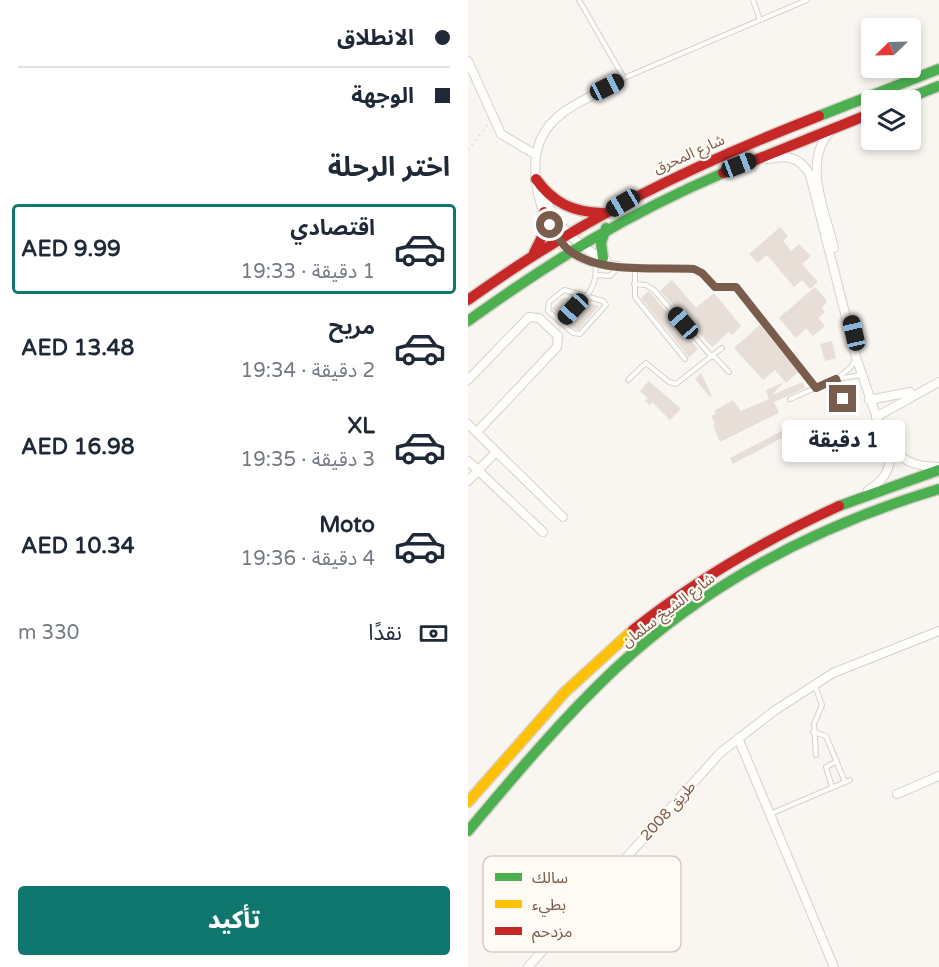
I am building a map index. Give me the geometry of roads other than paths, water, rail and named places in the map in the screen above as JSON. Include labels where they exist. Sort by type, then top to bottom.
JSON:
[{"type":"main road","name":"شارع المحرق","points":[[468,300],[531,255],[640,193],[717,157],[939,69]]},
{"type":"main road","points":[[921,93],[939,86]]},
{"type":"main road","name":"شارع المحرق","points":[[468,321],[573,248],[606,228],[739,165],[861,117]]},
{"type":"main road","points":[[536,179],[543,190],[564,207],[577,212],[606,213]]},
{"type":"main road","points":[[531,255],[542,240],[544,212]]},
{"type":"main road","points":[[599,261],[606,228]]},
{"type":"main road","name":"شارع الشيخ سلمان","points":[[468,802],[530,729],[600,658],[671,600],[756,546],[854,498],[939,469]]},
{"type":"main road","name":"شارع الشيخ سلمان","points":[[468,831],[580,703],[619,666],[696,605],[751,570],[798,544],[902,498],[939,489]]},
{"type":"street","points":[[468,61],[501,134],[536,155]]},
{"type":"street","points":[[591,96],[562,112],[541,137],[536,155],[536,179],[544,212],[573,248],[599,261],[619,266]]},
{"type":"street","points":[[835,128],[825,137],[819,149],[816,172],[871,400]]},
{"type":"street","points":[[739,165],[782,156],[796,159],[807,168],[856,357],[888,449],[890,465],[876,485],[854,498]]},
{"type":"street","points":[[536,179],[563,237]]},
{"type":"street","points":[[468,380],[526,319],[539,318],[558,336],[557,347],[477,432]]},
{"type":"street","points":[[877,416],[939,382]]},
{"type":"street","points":[[871,400],[926,388]]},
{"type":"street","points":[[877,416],[888,440],[904,460],[912,465],[939,469]]},
{"type":"street","points":[[468,424],[563,517]]},
{"type":"street","points":[[468,481],[496,452]]},
{"type":"street","points":[[468,461],[543,532]]},
{"type":"street","name":"طريق 2008","points":[[629,856],[720,753],[738,738],[833,673],[939,631]]},
{"type":"street","points":[[928,635],[939,638]]},
{"type":"street","points":[[468,793],[501,756],[530,729]]},
{"type":"street","points":[[738,738],[834,967]]},
{"type":"street","points":[[897,794],[939,776]]},
{"type":"street","name":"طريق 2008","points":[[530,967],[543,952]]},
{"type":"lane","points":[[579,0],[624,78]]},
{"type":"lane","points":[[753,0],[760,20]]},
{"type":"lane","points":[[591,96],[624,78],[807,0]]},
{"type":"lane","points":[[561,322],[595,286],[599,261]]},
{"type":"lane","points":[[597,275],[610,276],[619,266],[694,269],[702,273],[715,287],[732,287],[740,290],[816,388]]},
{"type":"lane","points":[[635,268],[636,298],[685,358]]},
{"type":"lane","points":[[634,284],[651,288],[729,372]]},
{"type":"lane","points":[[564,290],[586,296],[603,301],[605,309],[580,334],[573,333],[548,310],[549,302],[564,290]]},
{"type":"lane","points":[[628,380],[646,363],[676,384],[722,348]]},
{"type":"lane","points":[[790,399],[836,379],[851,367],[856,357]]},
{"type":"lane","points":[[836,379],[862,375]]},
{"type":"lane","points":[[836,379],[843,399]]},
{"type":"lane","points":[[815,685],[822,705],[813,732],[816,755]]},
{"type":"lane","points":[[770,814],[848,781],[825,736],[813,732]]},
{"type":"lane","points":[[832,787],[826,767],[837,760]]}]
